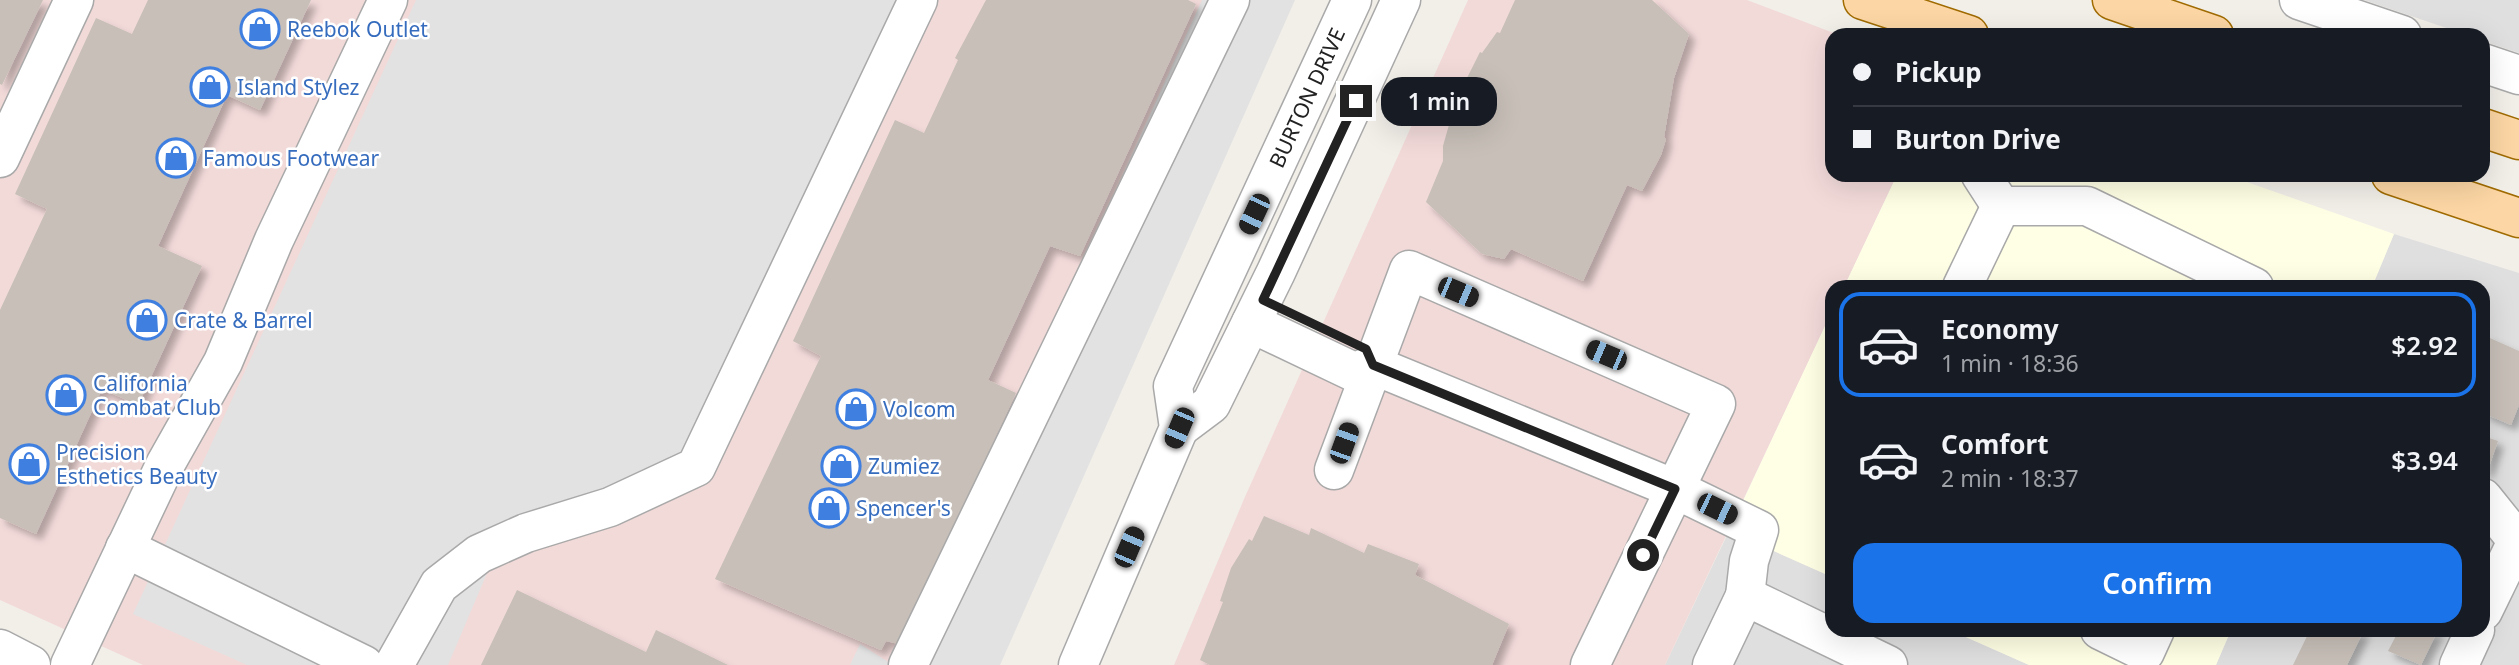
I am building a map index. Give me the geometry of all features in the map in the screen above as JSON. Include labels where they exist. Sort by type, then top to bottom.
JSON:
[{"type":"main road","points":[[1863,0],[1948,28]]},
{"type":"main road","points":[[2112,0],[2194,28]]},
{"type":"main road","points":[[2490,130],[2519,140]]},
{"type":"main road","points":[[2412,182],[2519,218]]},
{"type":"street","points":[[0,158],[74,0]]},
{"type":"street","points":[[70,665],[166,463],[223,362],[274,240],[388,0]]},
{"type":"street","points":[[394,665],[439,585],[480,555],[526,533],[610,508],[696,467],[918,0]]},
{"type":"street","points":[[908,665],[1230,0]]},
{"type":"street","name":"BURTON DRIVE","points":[[1179,428],[1173,386],[1352,0]]},
{"type":"street","points":[[1079,665],[1179,428],[1211,404],[1257,312],[1401,0]]},
{"type":"street","points":[[2299,0],[2381,28]]},
{"type":"street","points":[[2490,65],[2519,75]]},
{"type":"street","points":[[1964,280],[1991,190],[2087,206],[2240,280]]},
{"type":"street","points":[[1334,470],[1409,271],[1716,404],[1590,665]]},
{"type":"street","points":[[1257,312],[1354,372],[1373,365],[1675,489],[1759,530],[1749,561],[1745,596],[1712,665]]},
{"type":"street","points":[[2490,507],[2517,541],[2490,597]]},
{"type":"street","points":[[125,548],[364,665]]},
{"type":"street","points":[[1745,596],[1825,635]]},
{"type":"street","points":[[1830,637],[1888,665]]},
{"type":"street","points":[[2115,637],[2145,652],[2152,637]]},
{"type":"street","points":[[2459,665],[2472,637]]},
{"type":"street","points":[[0,649],[31,665]]},
{"type":"shaded area","points":[[0,0],[1279,0],[977,665],[143,665],[0,600]]},
{"type":"shaded area","points":[[416,0],[898,0],[691,447],[496,552],[448,665],[247,665],[133,614]]},
{"type":"shaded area","points":[[1202,0],[1295,0],[1000,665],[900,665]]},
{"type":"shaded area","points":[[1468,0],[1747,0],[1825,30],[1825,182],[1894,182],[1847,280],[1825,280],[1825,327],[1665,665],[1174,665],[1244,499]]},
{"type":"shaded area","points":[[2364,0],[2519,0],[2519,53],[2490,43],[2490,28],[2446,28]]},
{"type":"shaded area","points":[[1894,182],[2247,182],[2394,234],[2375,280],[1847,280]]},
{"type":"shaded area","points":[[2394,234],[2519,273],[2519,665],[2216,665],[2228,637],[2490,637],[2490,280],[2375,280]]},
{"type":"shaded area","points":[[1825,326],[1825,574],[1729,531]]},
{"type":"shaded area","points":[[1729,531],[1825,574],[1825,637],[1966,637],[2029,665],[1665,665]]},
{"type":"shaded area","points":[[1966,637],[2228,637],[2216,665],[2029,665]]},
{"type":"shaded area","points":[[860,644],[893,665],[850,665]]},
{"type":"building","points":[[0,0],[43,0],[2,85],[0,84]]},
{"type":"building","points":[[148,0],[311,0],[260,110],[227,95],[158,246],[202,266],[138,405],[102,389],[36,534],[0,518],[0,310],[47,209],[15,194],[96,18],[132,34]]},
{"type":"building","points":[[986,0],[1188,0],[1196,4],[1080,256],[1050,246],[988,380],[1016,393],[899,644],[886,641],[881,650],[715,579],[821,356],[793,341],[895,120],[924,133],[958,60],[955,58]]},
{"type":"building","points":[[1515,0],[1652,0],[1689,34],[1674,78],[1664,137],[1666,139],[1661,155],[1642,191],[1627,185],[1583,281],[1511,249],[1504,259],[1482,254],[1426,202],[1443,161],[1443,146],[1456,100],[1480,52],[1482,53],[1497,32],[1500,33]]},
{"type":"building","points":[[2490,338],[2519,351],[2519,405],[2511,425],[2490,416]]},
{"type":"building","points":[[2490,438],[2498,441],[2490,464]]},
{"type":"building","points":[[1264,516],[1309,535],[1311,528],[1364,553],[1368,544],[1419,564],[1415,575],[1509,624],[1492,665],[1210,665],[1200,660],[1223,602],[1220,601],[1231,568],[1249,539],[1252,541]]},
{"type":"building","points":[[517,590],[646,652],[656,630],[728,665],[481,665]]},
{"type":"building","points":[[2307,637],[2361,637],[2347,665],[2293,665]]},
{"type":"building","points":[[2395,637],[2435,637],[2421,665],[2388,651]]},
{"type":"place","name":"Reebok Outlet","points":[[260,29]]},
{"type":"place","name":"Island Stylez","points":[[210,87]]},
{"type":"place","name":"Famous Footwear","points":[[176,158]]},
{"type":"place","name":"Crate & Barrel","points":[[147,320]]},
{"type":"place","name":"California Combat Club","points":[[66,395]]},
{"type":"place","name":"Volcom","points":[[856,409]]},
{"type":"place","name":"Precision Esthetics Beauty","points":[[29,464]]},
{"type":"place","name":"Zumiez","points":[[841,466]]},
{"type":"place","name":"Spencer's","points":[[829,508]]},
{"type":"route","points":[[1356,101],[1263,300],[1366,349],[1373,365],[1675,489],[1643,555]]}]
